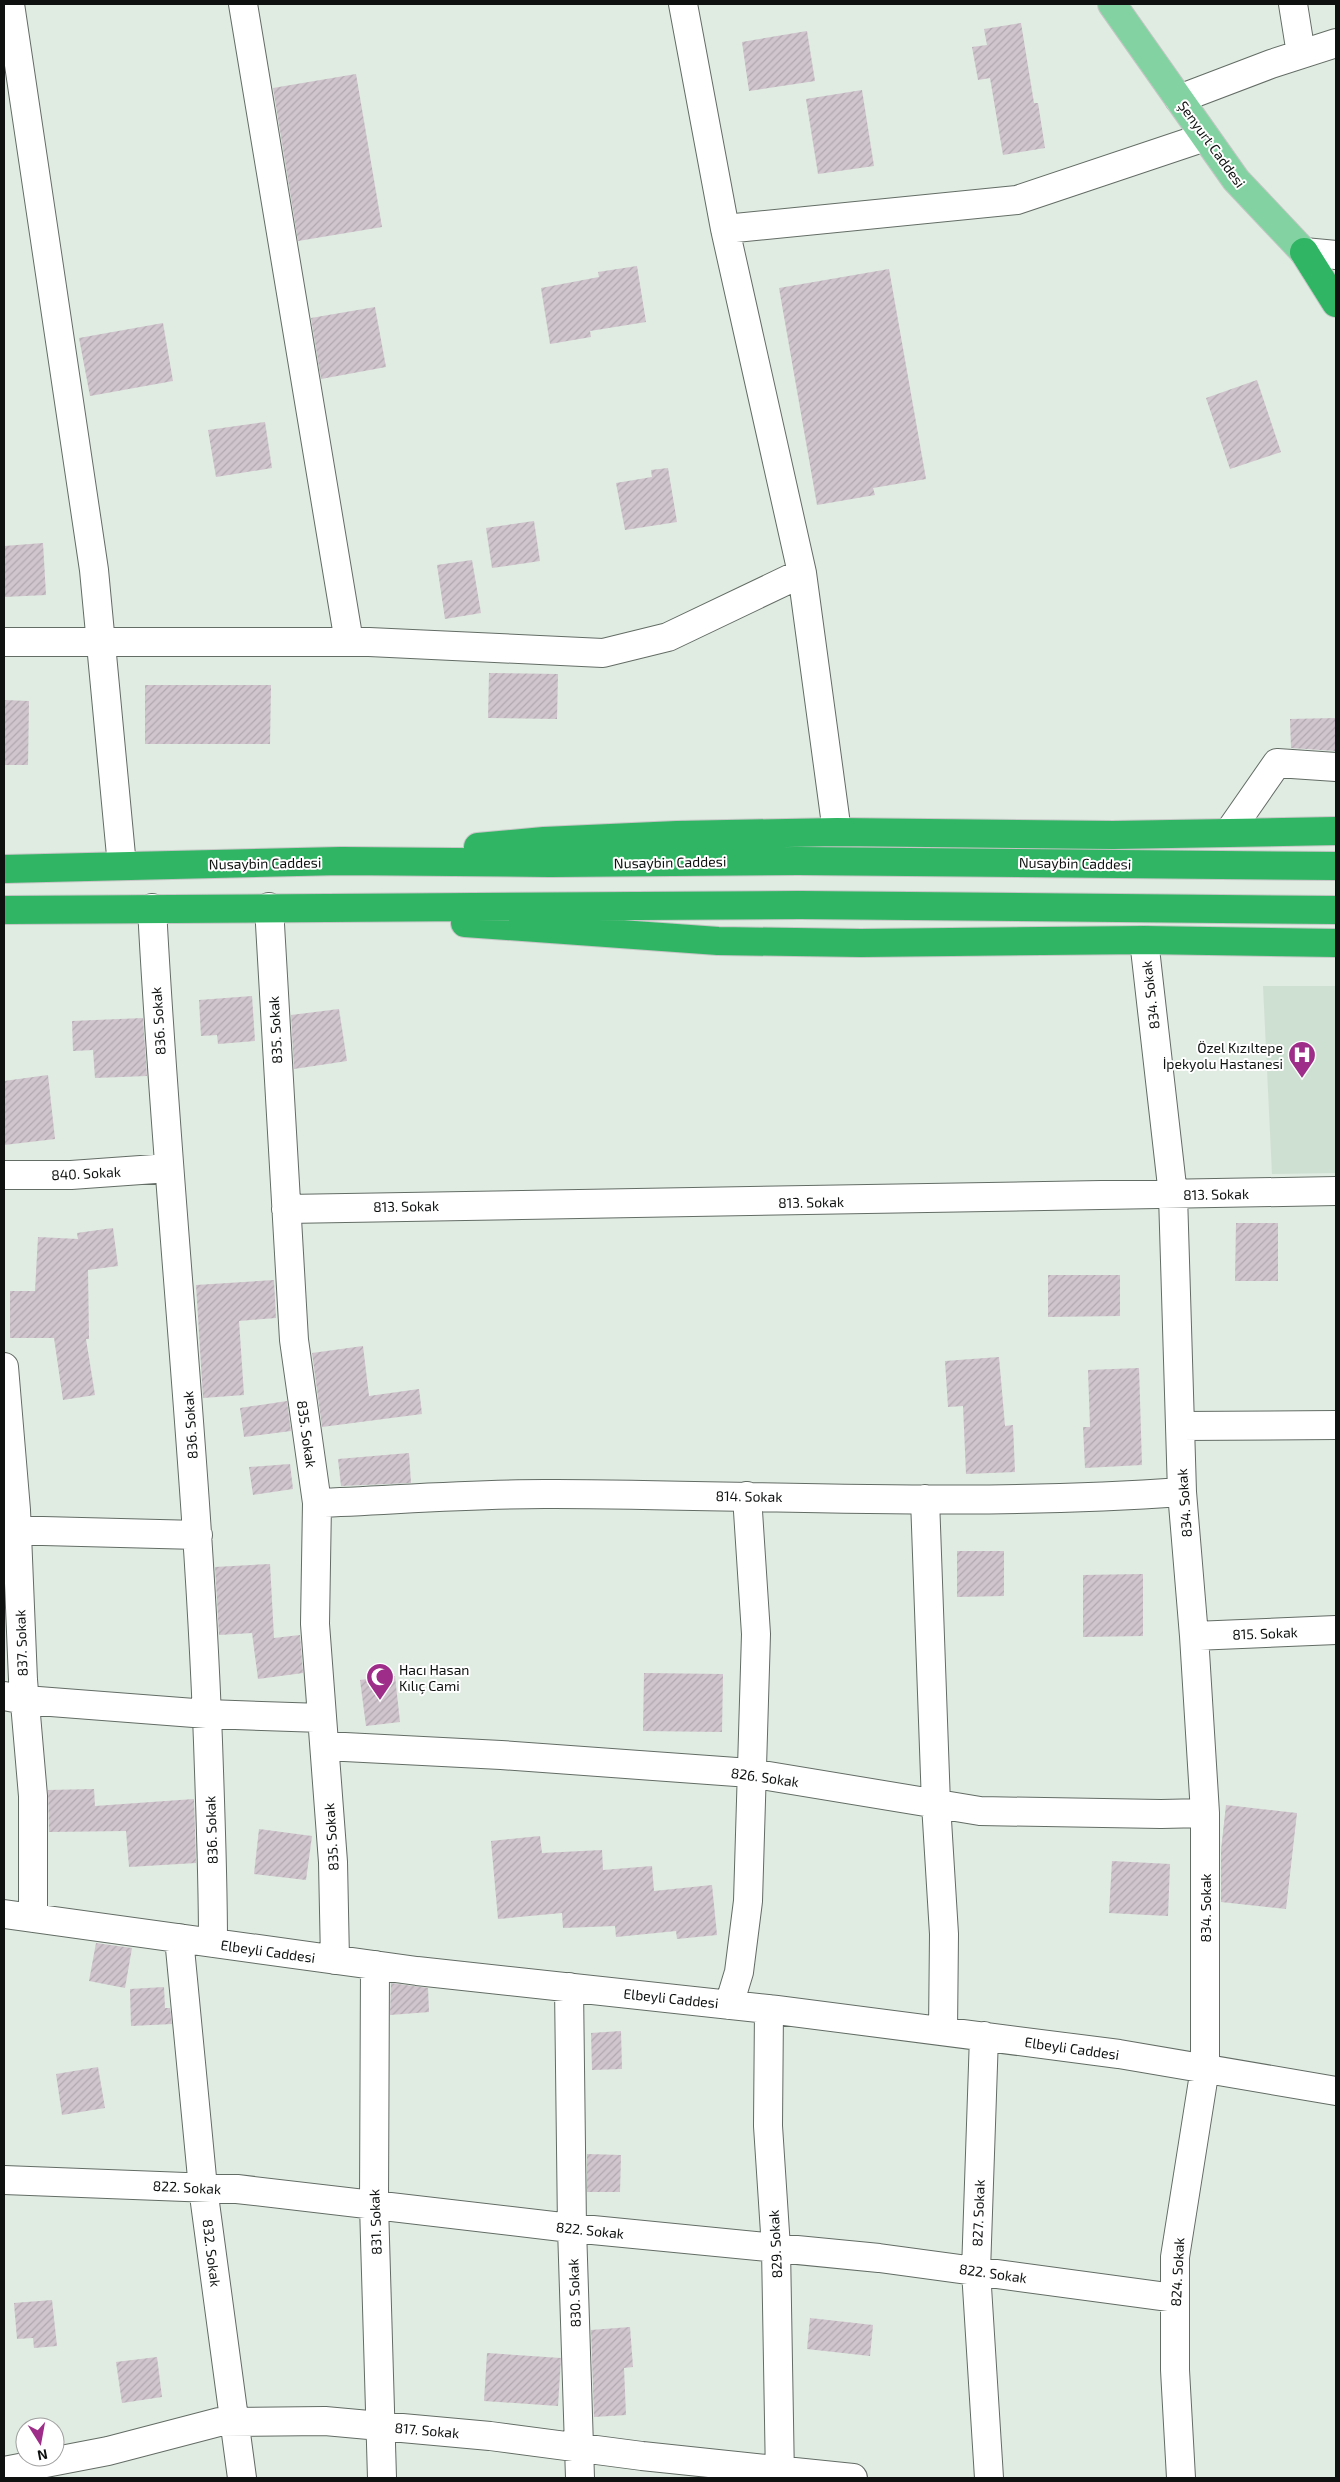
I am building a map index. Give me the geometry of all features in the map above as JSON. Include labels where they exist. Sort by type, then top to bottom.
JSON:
[{"type":"highway","points":[[1304,252],[1336,276]]},
{"type":"highway","name":"Şenyurt Caddesi","points":[[1304,252],[1336,303]]},
{"type":"highway","points":[[341,861],[544,841],[677,835],[836,832],[1113,835],[1336,831]]},
{"type":"highway","name":"Nusaybin Caddesi","points":[[4,869],[341,861],[550,863],[798,861],[1336,866]]},
{"type":"highway","points":[[4,910],[800,905],[1336,910]]},
{"type":"highway","points":[[269,907],[545,930],[718,941],[861,943],[1144,940],[1336,943]]},
{"type":"main road","name":"Şenyurt Caddesi","points":[[1112,4],[1236,180],[1304,252]]},
{"type":"street","points":[[10,4],[94,570],[122,866]]},
{"type":"street","points":[[243,4],[350,642]]},
{"type":"street","points":[[683,4],[725,229],[802,573],[836,832]]},
{"type":"street","points":[[1293,4],[1301,54]]},
{"type":"street","points":[[1179,99],[1336,43]]},
{"type":"street","points":[[725,229],[1017,200],[1205,137]]},
{"type":"street","points":[[1304,252],[1336,255]]},
{"type":"street","points":[[4,642],[350,642],[603,653],[668,637],[802,573]]},
{"type":"street","points":[[1229,832],[1277,763],[1336,767]]},
{"type":"street","name":"835. Sokak","points":[[269,907],[294,1340],[317,1503],[316,1624],[333,1862],[335,1960]]},
{"type":"street","name":"836. Sokak","points":[[152,908],[169,1168],[188,1381],[198,1535],[207,1714],[213,1943]]},
{"type":"street","name":"834. Sokak","points":[[1144,940],[1173,1195],[1182,1492],[1194,1636],[1205,1813],[1205,2068]]},
{"type":"street","name":"840. Sokak","points":[[4,1175],[72,1175],[169,1168]]},
{"type":"street","name":"813. Sokak","points":[[286,1209],[1336,1192]]},
{"type":"street","name":"837. Sokak","points":[[4,1368],[14,1698],[33,1796],[33,1918]]},
{"type":"street","points":[[1180,1426],[1336,1425]]},
{"type":"street","name":"814. Sokak","points":[[317,1503],[552,1494],[925,1499],[1132,1495],[1182,1492]]},
{"type":"street","points":[[729,2004],[739,1972],[748,1901],[750,1773],[756,1634],[747,1496]]},
{"type":"street","points":[[925,1499],[936,1804],[944,1934],[943,2031]]},
{"type":"street","points":[[10,1530],[198,1535]]},
{"type":"street","name":"815. Sokak","points":[[1194,1636],[1336,1630]]},
{"type":"street","points":[[14,1698],[207,1714],[322,1718]]},
{"type":"street","name":"826. Sokak","points":[[325,1746],[501,1755],[750,1773],[980,1811],[1205,1813]]},
{"type":"street","name":"Elbeyli Caddesi","points":[[4,1914],[375,1965],[569,1988],[729,2004],[984,2036],[1119,2054],[1336,2091]]},
{"type":"street","name":"832. Sokak","points":[[179,1938],[203,2188],[242,2478]]},
{"type":"street","name":"831. Sokak","points":[[375,1965],[374,2205],[382,2478]]},
{"type":"street","name":"830. Sokak","points":[[569,1988],[572,2228],[580,2478]]},
{"type":"street","name":"829. Sokak","points":[[769,2009],[768,2126],[776,2248],[780,2474]]},
{"type":"street","name":"827. Sokak","points":[[984,2036],[976,2271],[989,2478]]},
{"type":"street","name":"824. Sokak","points":[[1181,2478],[1175,2370],[1175,2257],[1205,2068]]},
{"type":"street","name":"822. Sokak","points":[[4,2180],[237,2189],[572,2228],[776,2248],[976,2271],[1174,2298]]},
{"type":"street","name":"817. Sokak","points":[[4,2471],[108,2451],[219,2422],[326,2421],[490,2436],[780,2474],[853,2478]]},
{"type":"shaded area","name":"Özel Kızıltepe İpekyolu Hastanesi","points":[[1263,986],[1336,986],[1336,1173],[1272,1174]]},
{"type":"building","points":[[1021,23],[1034,103],[1038,103],[1045,148],[1003,155],[990,78],[978,80],[972,47],[987,45],[984,29]]},
{"type":"building","points":[[807,31],[815,81],[749,91],[742,42]]},
{"type":"building","points":[[356,74],[382,227],[298,241],[273,88]]},
{"type":"building","points":[[862,90],[874,166],[818,174],[806,99]]},
{"type":"building","points":[[637,266],[646,322],[590,331],[591,337],[550,344],[541,288],[599,277],[598,272]]},
{"type":"building","points":[[889,269],[926,479],[873,488],[875,495],[817,505],[779,288]]},
{"type":"building","points":[[375,307],[386,367],[321,379],[311,318]]},
{"type":"building","points":[[163,323],[173,381],[90,396],[79,338]]},
{"type":"building","points":[[1257,380],[1281,452],[1230,469],[1206,398]]},
{"type":"building","points":[[265,422],[272,468],[216,477],[208,430]]},
{"type":"building","points":[[668,468],[677,522],[625,530],[616,483],[652,477],[651,470]]},
{"type":"building","points":[[534,521],[540,561],[492,568],[486,528]]},
{"type":"building","points":[[43,543],[46,595],[4,597],[4,546]]},
{"type":"building","points":[[472,560],[481,613],[445,619],[437,565]]},
{"type":"building","points":[[489,673],[558,674],[557,719],[488,718]]},
{"type":"building","points":[[145,685],[271,685],[270,744],[145,744]]},
{"type":"building","points":[[4,700],[29,701],[28,765],[4,765]]},
{"type":"building","points":[[1335,718],[1335,751],[1291,748],[1290,719]]},
{"type":"building","points":[[252,996],[255,1041],[218,1044],[217,1035],[201,1036],[199,1000]]},
{"type":"building","points":[[339,1009],[347,1061],[294,1069],[291,1015]]},
{"type":"building","points":[[143,1018],[147,1076],[95,1078],[93,1050],[73,1051],[72,1021]]},
{"type":"building","points":[[48,1075],[55,1139],[4,1145],[4,1081]]},
{"type":"building","points":[[1236,1223],[1278,1223],[1278,1281],[1235,1281]]},
{"type":"building","points":[[113,1228],[118,1266],[88,1270],[89,1339],[86,1339],[95,1395],[63,1400],[54,1338],[10,1338],[10,1291],[35,1291],[38,1237],[78,1239],[77,1233]]},
{"type":"building","points":[[1048,1275],[1120,1275],[1120,1316],[1048,1317]]},
{"type":"building","points":[[274,1280],[276,1318],[239,1321],[244,1395],[203,1398],[196,1285]]},
{"type":"building","points":[[363,1346],[369,1396],[419,1389],[422,1414],[322,1427],[312,1353]]},
{"type":"building","points":[[999,1357],[1005,1426],[1013,1425],[1015,1472],[966,1474],[963,1406],[948,1407],[945,1361]]},
{"type":"building","points":[[1139,1368],[1142,1465],[1085,1468],[1083,1427],[1090,1427],[1088,1370]]},
{"type":"building","points":[[287,1401],[291,1431],[244,1437],[240,1408]]},
{"type":"building","points":[[409,1453],[411,1483],[341,1486],[338,1459]]},
{"type":"building","points":[[290,1464],[293,1489],[253,1495],[249,1467]]},
{"type":"building","points":[[957,1551],[1004,1551],[1004,1596],[957,1597]]},
{"type":"building","points":[[270,1564],[274,1638],[300,1635],[303,1673],[258,1679],[252,1633],[219,1635],[215,1567]]},
{"type":"building","points":[[1143,1574],[1143,1636],[1083,1637],[1083,1575]]},
{"type":"building","points":[[644,1673],[723,1674],[722,1732],[643,1731]]},
{"type":"building","name":"Hacı Hasan Kılıç Cami","points":[[395,1676],[400,1722],[366,1726],[360,1680]]},
{"type":"building","points":[[94,1789],[95,1806],[194,1799],[196,1863],[129,1867],[126,1831],[49,1832],[48,1790]]},
{"type":"building","points":[[1226,1805],[1297,1813],[1286,1909],[1221,1902],[1221,1850]]},
{"type":"building","points":[[259,1829],[312,1836],[306,1880],[254,1874]]},
{"type":"building","points":[[540,1836],[542,1853],[602,1850],[603,1870],[652,1866],[654,1891],[712,1885],[717,1935],[677,1939],[676,1931],[616,1937],[615,1926],[563,1928],[562,1913],[498,1919],[491,1841]]},
{"type":"building","points":[[1112,1861],[1170,1864],[1168,1916],[1109,1913]]},
{"type":"building","points":[[96,1943],[132,1948],[125,1988],[89,1981]]},
{"type":"building","points":[[391,1983],[428,1988],[429,2012],[390,2015]]},
{"type":"building","points":[[164,1987],[165,2008],[170,2008],[172,2024],[131,2026],[130,1989]]},
{"type":"building","points":[[621,2031],[622,2069],[592,2070],[591,2033]]},
{"type":"building","points":[[98,2067],[105,2108],[62,2115],[56,2074]]},
{"type":"building","points":[[587,2154],[621,2155],[620,2192],[587,2192]]},
{"type":"building","points":[[52,2300],[57,2346],[34,2348],[33,2338],[17,2339],[14,2303]]},
{"type":"building","points":[[810,2318],[873,2325],[870,2356],[807,2349]]},
{"type":"building","points":[[630,2327],[633,2367],[624,2368],[626,2415],[594,2417],[591,2330]]},
{"type":"building","points":[[487,2353],[561,2358],[558,2406],[484,2401]]},
{"type":"building","points":[[157,2357],[162,2397],[122,2403],[116,2362]]},
{"type":"place","name":"Özel Kızıltepe İpekyolu Hastanesi","points":[[1302,1079]]},
{"type":"place","name":"Hacı Hasan Kılıç Cami","points":[[380,1701]]}]
